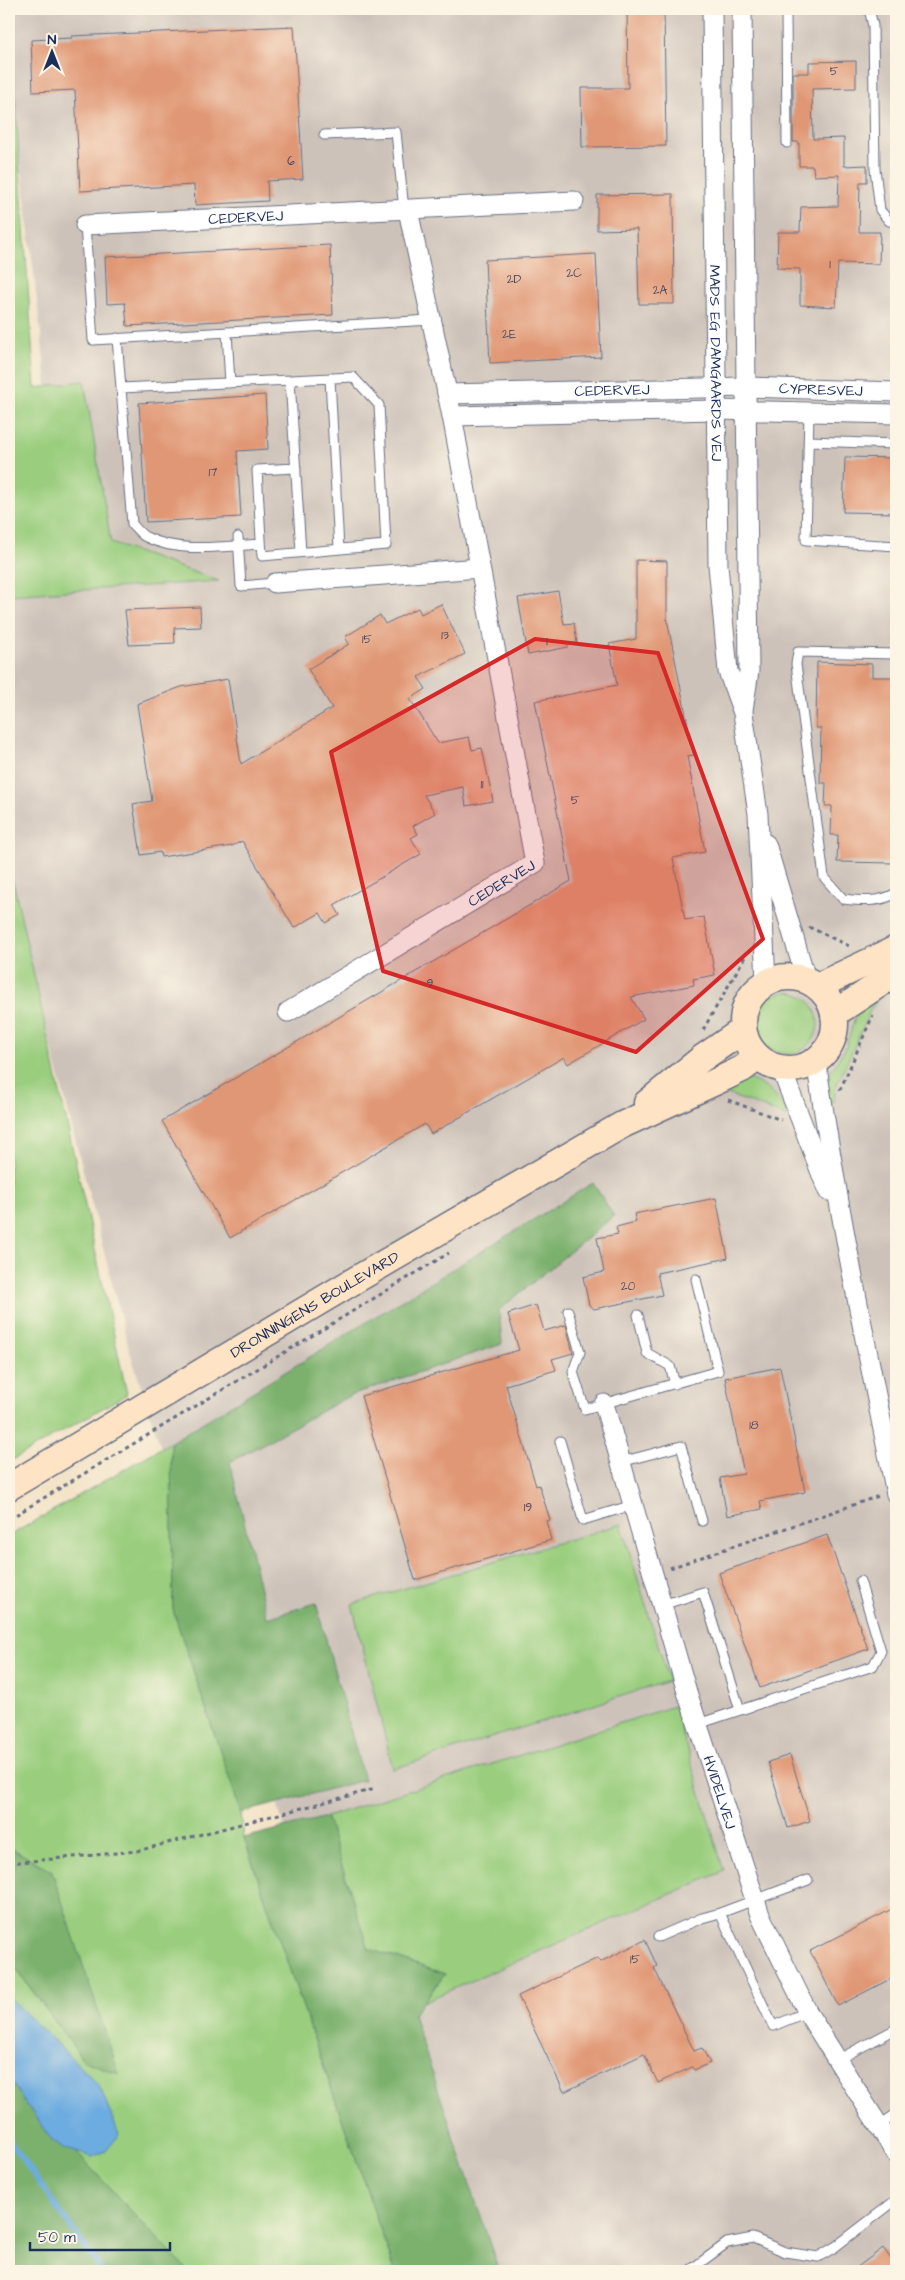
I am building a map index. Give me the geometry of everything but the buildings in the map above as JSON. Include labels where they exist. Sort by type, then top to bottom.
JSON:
[{"type":"main road","points":[[812,983],[864,964],[896,949]]},
{"type":"main road","points":[[785,976],[812,983],[829,999],[834,1014],[834,1031],[828,1047],[816,1060],[800,1067],[781,1068],[769,1064],[758,1057],[748,1045],[743,1030],[743,1011],[751,994],[766,982],[785,976]]},
{"type":"main road","points":[[834,1014],[886,986]]},
{"type":"main road","name":"DRONNINGENS BOULEVARD","points":[[9,1487],[357,1279],[622,1124],[701,1059],[743,1030]]},
{"type":"main road","name":"DRONNINGENS BOULEVARD","points":[[622,1124],[718,1090],[758,1057]]},
{"type":"street","name":"MADS EG DAMGAARDS VEJ","points":[[712,9],[718,564],[728,671],[743,713],[758,814],[766,982]]},
{"type":"street","name":"MADS EG DAMGAARDS VEJ","points":[[742,9],[749,671],[743,713]]},
{"type":"street","name":"CEDERVEJ","points":[[85,225],[574,201]]},
{"type":"street","name":"CEDERVEJ","points":[[288,1012],[535,863],[452,416],[406,210]]},
{"type":"street","name":"CEDERVEJ","points":[[447,394],[746,387]]},
{"type":"street","name":"CYPRESVEJ","points":[[746,387],[896,392]]},
{"type":"street","name":"CEDERVEJ","points":[[452,416],[746,410]]},
{"type":"street","name":"CYPRESVEJ","points":[[746,410],[896,414]]},
{"type":"street","points":[[276,583],[480,568]]},
{"type":"street","name":"MADS EG DAMGAARDS VEJ","points":[[758,814],[812,983]]},
{"type":"street","points":[[816,1060],[842,1227],[896,1492]]},
{"type":"street","points":[[781,1068],[842,1227]]},
{"type":"street","name":"HVIDELVEJ","points":[[604,1404],[698,1724],[760,1915],[807,2012],[896,2153]]},
{"type":"lane","points":[[786,9],[787,143]]},
{"type":"lane","points":[[869,9],[873,26],[875,169],[880,210],[888,221],[896,222]]},
{"type":"lane","points":[[324,135],[396,132],[406,210]]},
{"type":"lane","points":[[85,225],[93,340],[431,320]]},
{"type":"lane","points":[[227,332],[230,383]]},
{"type":"lane","points":[[117,338],[132,524],[145,537],[164,543],[188,547],[238,541],[261,544]]},
{"type":"lane","points":[[121,388],[353,377],[379,406],[386,545],[262,556],[257,470],[296,468]]},
{"type":"lane","points":[[330,378],[339,549]]},
{"type":"lane","points":[[290,380],[301,552]]},
{"type":"lane","points":[[809,411],[806,540],[896,546]]},
{"type":"lane","points":[[809,441],[896,444]]},
{"type":"lane","points":[[238,541],[242,586],[276,583]]},
{"type":"lane","points":[[896,654],[798,652],[796,664],[824,877],[842,899],[886,899],[896,893]]},
{"type":"lane","points":[[568,1311],[580,1352],[573,1372],[585,1409],[718,1371],[696,1279]]},
{"type":"lane","points":[[638,1314],[646,1353],[670,1366],[675,1384]]},
{"type":"lane","points":[[560,1441],[583,1520],[633,1505]]},
{"type":"lane","points":[[621,1462],[681,1446],[702,1521]]},
{"type":"lane","points":[[698,1724],[872,1666],[881,1651],[860,1581]]},
{"type":"lane","points":[[662,1605],[703,1592],[740,1710]]},
{"type":"lane","points":[[658,1937],[702,1918],[756,1901],[808,1880]]},
{"type":"lane","points":[[720,1913],[773,2026],[807,2012]]},
{"type":"lane","points":[[837,2060],[896,2029]]},
{"type":"lane","points":[[879,2126],[896,2114]]},
{"type":"lane","points":[[689,2271],[727,2243],[753,2238],[785,2252],[818,2257],[835,2247],[896,2200]]},
{"type":"path","points":[[808,926],[855,950],[864,964]]},
{"type":"path","points":[[701,1059],[696,1043],[749,949]]},
{"type":"path","points":[[824,1111],[836,1108],[842,1084],[886,986]]},
{"type":"path","points":[[718,1090],[786,1122],[800,1119]]},
{"type":"path","points":[[9,1519],[454,1250]]},
{"type":"path","points":[[653,1574],[896,1492]]},
{"type":"path","points":[[9,1863],[137,1851],[375,1789]]},
{"type":"highlighted area","points":[[535,639],[658,653],[763,939],[636,1052],[383,971],[331,752]]},
{"type":"shaded area","points":[[9,9],[896,9],[896,2271],[440,2271],[396,2170],[129,1349],[9,882],[9,416],[50,411],[9,61]]},
{"type":"green space","points":[[9,9],[35,388],[84,381],[111,543],[219,581],[9,595]]},
{"type":"green space","points":[[9,863],[127,1394],[9,1462]]},
{"type":"green space","points":[[781,992],[793,992],[809,1001],[816,1011],[818,1023],[816,1035],[809,1045],[793,1054],[781,1054],[770,1049],[761,1040],[756,1029],[756,1017],[761,1006],[770,997]]},
{"type":"green space","points":[[877,1000],[871,1009],[836,1087],[833,1103],[828,1105],[825,1086],[829,1074],[846,1047],[854,1020],[859,1011]]},
{"type":"green space","points":[[746,1079],[766,1088],[790,1115],[786,1116],[727,1094],[722,1085]]},
{"type":"green space","points":[[593,1183],[614,1216],[499,1310],[502,1344],[349,1396],[230,1462],[267,1618],[316,1603],[364,1780],[241,1813],[173,1610],[171,1442]]},
{"type":"green space","points":[[171,1442],[173,1610],[241,1813],[244,1838],[395,2271],[187,2271],[9,2081],[9,1959],[84,2061],[52,1871],[9,1847],[9,1536]]},
{"type":"green space","points":[[621,1524],[669,1681],[393,1769],[352,1604]]},
{"type":"green space","points":[[674,1706],[724,1871],[423,2002],[445,1974],[369,1949],[326,1817]]},
{"type":"green space","points":[[326,1817],[369,1949],[445,1974],[413,2015],[499,2271],[395,2271],[244,1838]]},
{"type":"green space","points":[[9,1847],[52,1871],[119,2074],[84,2061],[9,1959]]},
{"type":"green space","points":[[9,2081],[187,2271],[16,2271],[9,2264]]},
{"type":"water","points":[[9,1997],[99,2085],[119,2135],[106,2151],[92,2157],[63,2148],[50,2138],[9,2079]]},
{"type":"waterway","points":[[9,2140],[102,2271]]}]
